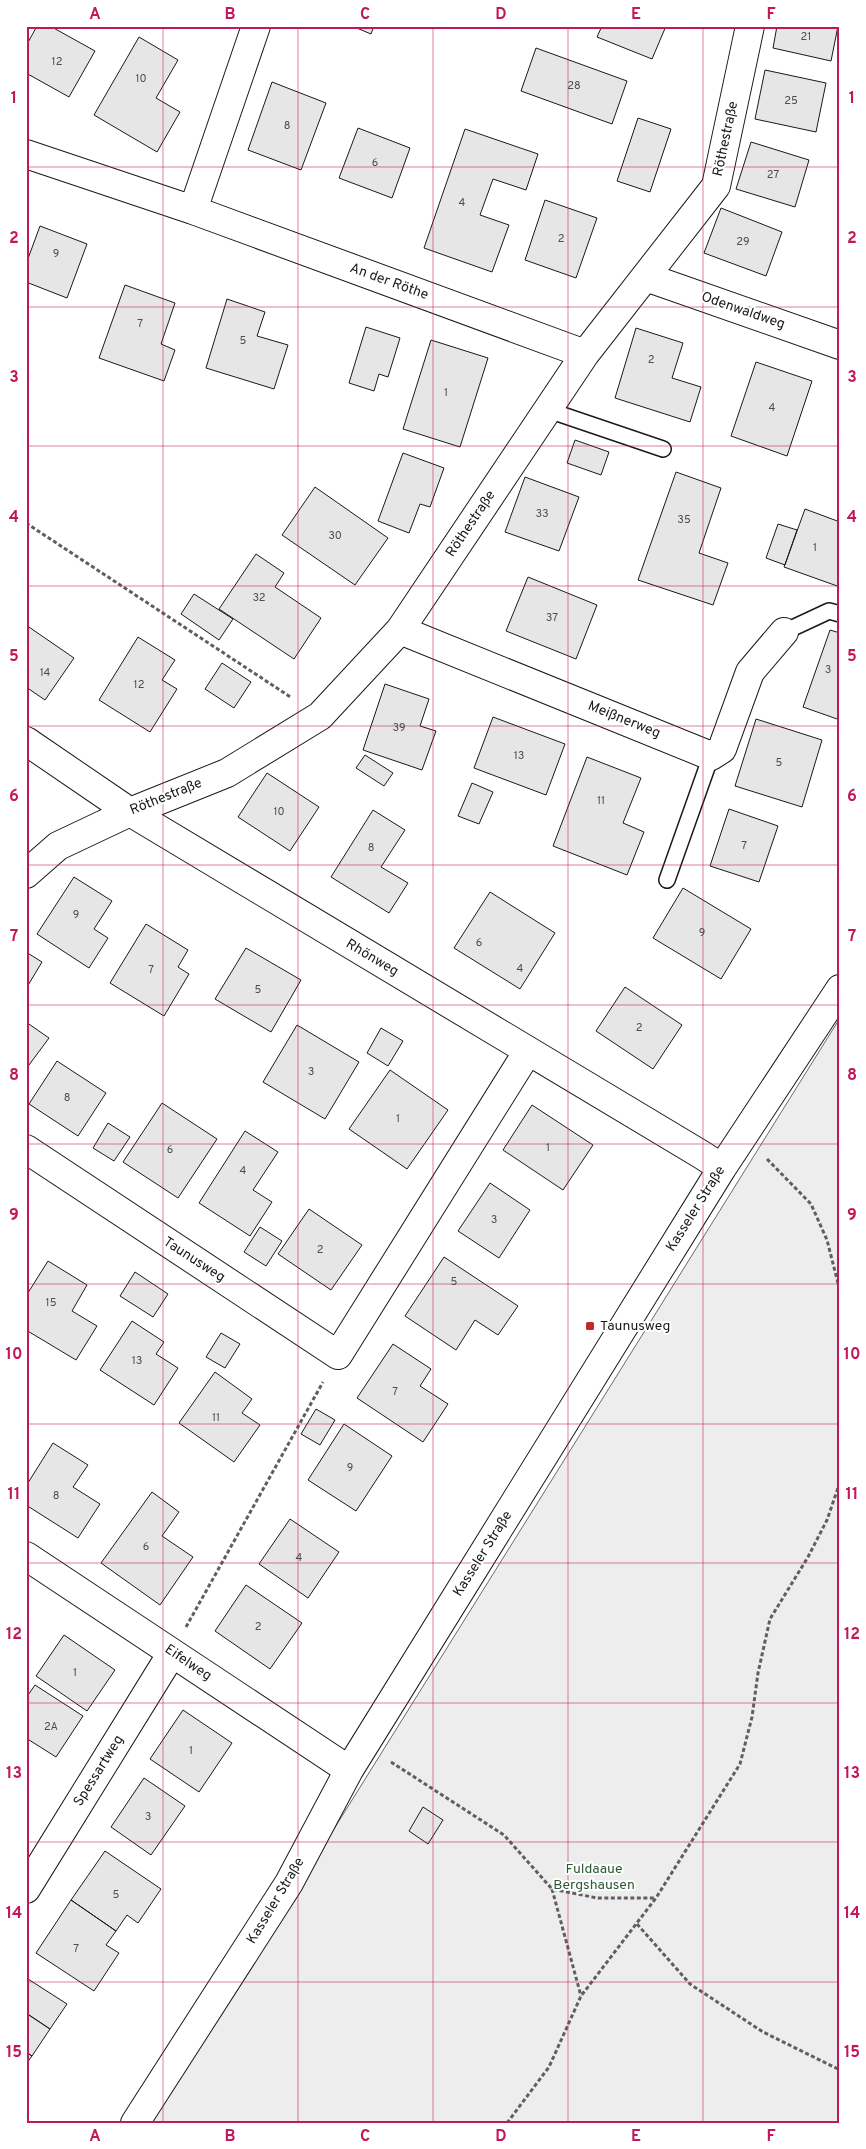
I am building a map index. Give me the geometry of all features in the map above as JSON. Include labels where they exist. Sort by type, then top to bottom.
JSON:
[{"type":"street","points":[[193,210],[256,26]]},
{"type":"street","name":"Röthestraße","points":[[26,874],[58,846],[130,812],[227,773],[320,716],[400,630],[585,354],[716,186],[750,26]]},
{"type":"street","name":"An der Röthe","points":[[26,154],[193,210],[585,354]]},
{"type":"street","name":"Odenwaldweg","points":[[646,277],[840,345]]},
{"type":"street","name":"Meißnerweg","points":[[400,630],[711,756]]},
{"type":"street","points":[[711,756],[722,749],[750,672],[784,632]]},
{"type":"street","name":"Rhönweg","points":[[26,742],[130,812],[702,1154],[722,1168]]},
{"type":"street","name":"Kasseler Straße","points":[[135,2123],[289,1883],[349,1770],[722,1168],[840,989]]},
{"type":"street","points":[[338,1355],[528,1051]]},
{"type":"street","name":"Taunusweg","points":[[26,1149],[338,1355]]},
{"type":"street","name":"Eifelweg","points":[[26,1556],[349,1770]]},
{"type":"street","name":"Spessartweg","points":[[26,1889],[172,1653]]},
{"type":"lane","points":[[548,410],[663,449]]},
{"type":"lane","points":[[784,632],[829,611],[840,614]]},
{"type":"lane","points":[[667,880],[711,756]]},
{"type":"path","points":[[26,523],[320,716]]},
{"type":"path","points":[[767,1159],[811,1204],[827,1240],[840,1290]]},
{"type":"path","points":[[172,1653],[338,1355]]},
{"type":"path","points":[[507,2123],[549,2067],[581,1996],[656,1898],[740,1764],[752,1717],[758,1673],[770,1619],[812,1550],[826,1520],[840,1482]]},
{"type":"path","points":[[365,1745],[504,1835],[552,1888],[581,1996]]},
{"type":"path","points":[[552,1888],[597,1898],[656,1898]]},
{"type":"path","points":[[637,1924],[690,1984],[763,2032],[840,2070]]},
{"type":"shaded area","name":"Fuldaaue Bergshausen","points":[[840,1018],[840,2123],[150,2123],[153,2119]]},
{"type":"building","points":[[37,26],[50,26],[95,51],[69,97],[26,73],[26,46]]},
{"type":"building","points":[[352,26],[374,26],[371,34]]},
{"type":"building","points":[[602,26],[666,26],[652,59],[597,37]]},
{"type":"building","points":[[777,26],[838,26],[831,61],[773,48]]},
{"type":"building","points":[[139,37],[178,60],[156,98],[180,112],[157,152],[94,115]]},
{"type":"building","points":[[536,48],[627,81],[612,124],[521,91]]},
{"type":"building","points":[[765,70],[826,83],[816,132],[755,119]]},
{"type":"building","points":[[272,82],[326,103],[301,170],[248,150]]},
{"type":"building","points":[[638,118],[671,129],[650,192],[617,181]]},
{"type":"building","points":[[358,128],[410,148],[392,198],[339,178]]},
{"type":"building","points":[[465,129],[538,154],[526,190],[493,179],[480,215],[509,225],[492,272],[424,248]]},
{"type":"building","points":[[751,142],[809,160],[795,207],[736,189]]},
{"type":"building","points":[[545,200],[597,218],[576,278],[525,260]]},
{"type":"building","points":[[721,208],[782,232],[766,276],[704,253]]},
{"type":"building","points":[[40,226],[87,244],[67,298],[26,282],[26,264]]},
{"type":"building","points":[[125,285],[175,303],[161,344],[175,350],[164,381],[99,358]]},
{"type":"building","points":[[227,299],[265,312],[257,336],[288,345],[274,389],[206,368]]},
{"type":"building","points":[[366,327],[400,338],[388,377],[379,374],[374,391],[349,383]]},
{"type":"building","points":[[636,328],[683,343],[672,378],[701,387],[690,422],[615,398]]},
{"type":"building","points":[[431,340],[488,358],[460,447],[403,429]]},
{"type":"building","points":[[756,362],[812,381],[787,456],[731,436]]},
{"type":"building","points":[[575,440],[609,452],[601,475],[567,463]]},
{"type":"building","points":[[403,453],[444,468],[430,507],[420,504],[409,533],[378,521]]},
{"type":"building","points":[[676,472],[721,488],[699,553],[728,563],[713,605],[638,580]]},
{"type":"building","points":[[525,477],[579,497],[559,551],[505,532]]},
{"type":"building","points":[[315,487],[388,538],[355,585],[282,535]]},
{"type":"building","points":[[805,509],[840,522],[840,587],[784,567]]},
{"type":"building","points":[[778,524],[797,530],[785,565],[766,558]]},
{"type":"building","points":[[256,554],[284,573],[275,587],[321,618],[294,659],[219,609]]},
{"type":"building","points":[[528,577],[597,605],[576,659],[506,631]]},
{"type":"building","points":[[194,594],[233,619],[219,640],[181,614]]},
{"type":"building","points":[[26,625],[74,658],[45,700],[26,687]]},
{"type":"building","points":[[830,630],[840,633],[840,720],[803,707]]},
{"type":"building","points":[[138,637],[175,660],[162,680],[177,689],[150,732],[99,700]]},
{"type":"building","points":[[222,663],[251,682],[234,708],[205,689]]},
{"type":"building","points":[[385,684],[429,699],[420,726],[436,731],[422,770],[363,750]]},
{"type":"building","points":[[493,717],[565,744],[546,795],[474,768]]},
{"type":"building","points":[[756,719],[822,740],[802,807],[735,786]]},
{"type":"building","points":[[365,755],[393,773],[384,786],[356,768]]},
{"type":"building","points":[[587,757],[641,778],[623,823],[644,832],[627,875],[553,846]]},
{"type":"building","points":[[267,773],[319,807],[290,851],[238,817]]},
{"type":"building","points":[[472,783],[493,792],[479,824],[458,816]]},
{"type":"building","points":[[729,809],[778,826],[759,882],[710,866]]},
{"type":"building","points":[[373,810],[405,830],[381,867],[408,883],[389,913],[331,877]]},
{"type":"building","points":[[74,877],[112,901],[94,929],[108,938],[89,968],[37,934]]},
{"type":"building","points":[[683,888],[751,929],[721,979],[653,938]]},
{"type":"building","points":[[490,892],[555,933],[520,989],[454,948]]},
{"type":"building","points":[[146,924],[188,950],[178,967],[189,974],[164,1016],[110,983]]},
{"type":"building","points":[[246,948],[301,980],[271,1032],[215,999]]},
{"type":"building","points":[[26,952],[42,962],[27,987],[26,987]]},
{"type":"building","points":[[625,987],[682,1025],[653,1069],[596,1031]]},
{"type":"building","points":[[26,1022],[49,1038],[26,1069]]},
{"type":"building","points":[[297,1025],[359,1062],[325,1119],[263,1082]]},
{"type":"building","points":[[381,1028],[403,1041],[388,1066],[367,1053]]},
{"type":"building","points":[[57,1061],[106,1093],[78,1136],[29,1104]]},
{"type":"building","points":[[390,1070],[448,1110],[407,1169],[349,1129]]},
{"type":"building","points":[[162,1103],[217,1139],[178,1198],[123,1162]]},
{"type":"building","points":[[532,1105],[593,1145],[563,1190],[503,1150]]},
{"type":"building","points":[[108,1123],[130,1137],[114,1161],[93,1148]]},
{"type":"building","points":[[245,1131],[278,1152],[253,1190],[272,1202],[250,1236],[199,1203]]},
{"type":"building","points":[[490,1183],[530,1210],[499,1258],[458,1231]]},
{"type":"building","points":[[309,1209],[362,1245],[331,1290],[278,1254]]},
{"type":"building","points":[[260,1227],[282,1241],[266,1266],[244,1252]]},
{"type":"building","points":[[444,1257],[518,1306],[498,1335],[475,1320],[456,1350],[405,1316]]},
{"type":"building","points":[[48,1261],[87,1285],[72,1311],[97,1326],[76,1360],[26,1330],[26,1296]]},
{"type":"building","points":[[135,1272],[168,1294],[153,1317],[120,1296]]},
{"type":"building","points":[[132,1321],[164,1342],[156,1354],[178,1368],[154,1405],[100,1370]]},
{"type":"building","points":[[221,1333],[240,1344],[225,1368],[206,1357]]},
{"type":"building","points":[[393,1344],[431,1369],[420,1386],[448,1404],[423,1442],[357,1398]]},
{"type":"building","points":[[215,1372],[252,1399],[242,1413],[260,1425],[234,1462],[179,1423]]},
{"type":"building","points":[[316,1409],[335,1420],[320,1445],[301,1434]]},
{"type":"building","points":[[344,1424],[392,1456],[356,1511],[308,1480]]},
{"type":"building","points":[[53,1443],[88,1465],[73,1487],[100,1504],[78,1538],[26,1505],[26,1486]]},
{"type":"building","points":[[152,1492],[179,1512],[162,1536],[193,1557],[160,1605],[101,1563]]},
{"type":"building","points":[[290,1519],[339,1552],[308,1598],[259,1564]]},
{"type":"building","points":[[246,1585],[302,1623],[270,1669],[215,1631]]},
{"type":"building","points":[[64,1635],[115,1670],[87,1711],[36,1676]]},
{"type":"building","points":[[35,1685],[83,1716],[56,1757],[26,1738],[26,1698]]},
{"type":"building","points":[[183,1710],[232,1743],[199,1792],[150,1759]]},
{"type":"building","points":[[144,1778],[185,1806],[151,1855],[111,1827]]},
{"type":"building","points":[[423,1807],[443,1820],[428,1844],[409,1831]]},
{"type":"building","points":[[105,1851],[161,1889],[138,1923],[127,1915],[116,1931],[71,1900]]},
{"type":"building","points":[[71,1900],[116,1931],[106,1945],[119,1953],[94,1991],[36,1953]]},
{"type":"building","points":[[28,1979],[67,2004],[50,2029],[26,2013],[26,1981]]},
{"type":"building","points":[[26,2013],[50,2029],[32,2056],[26,2052]]},
{"type":"building","points":[[26,2052],[32,2056],[26,2064]]},
{"type":"place","name":"Taunusweg","points":[[590,1326]]}]
